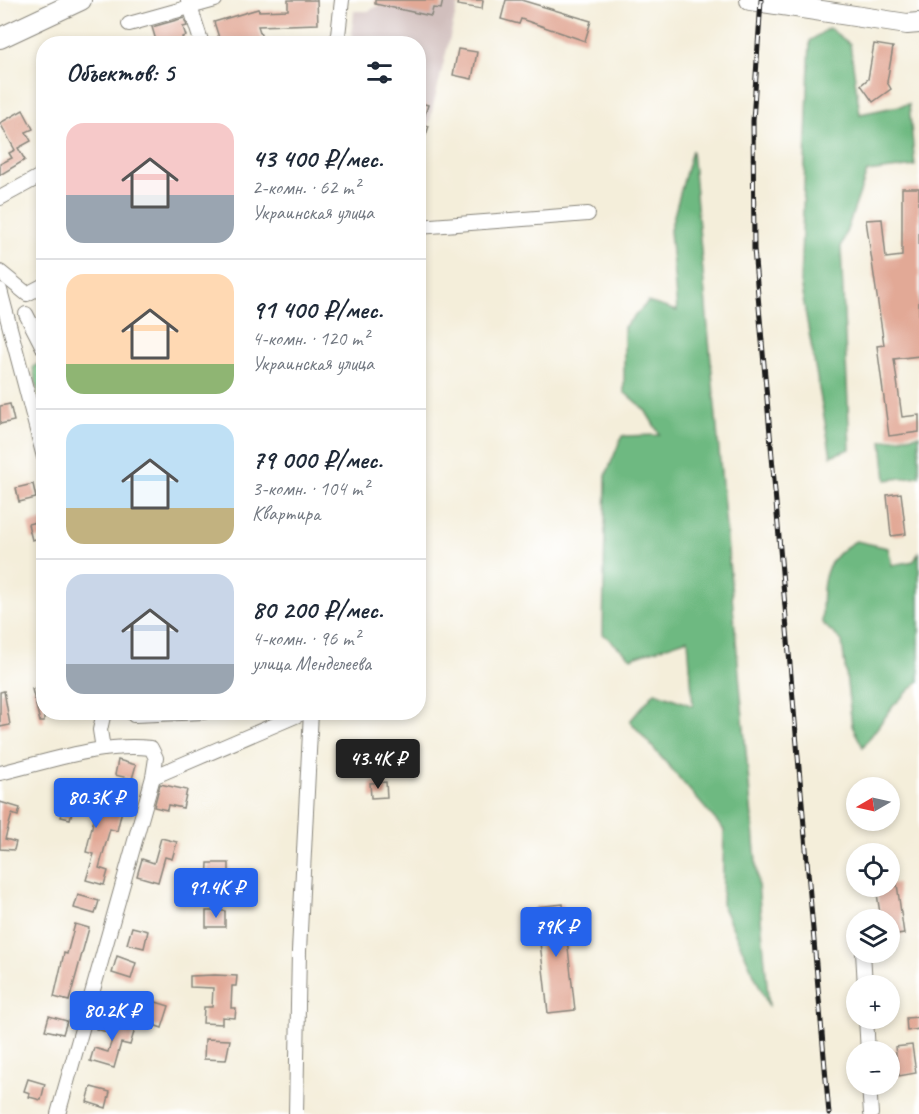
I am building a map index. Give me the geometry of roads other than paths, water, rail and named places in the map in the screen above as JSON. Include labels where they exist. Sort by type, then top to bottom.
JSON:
[{"type":"highway","points":[[0,38],[81,0]]},
{"type":"highway","points":[[750,0],[915,27]]},
{"type":"street","points":[[129,24],[189,3],[215,0]]},
{"type":"street","points":[[338,36],[342,0]]},
{"type":"street","points":[[189,3],[199,36]]},
{"type":"street","points":[[0,198],[36,178]]},
{"type":"street","points":[[426,226],[588,214]]},
{"type":"street","points":[[0,272],[27,294],[36,289]]},
{"type":"street","points":[[0,290],[36,427]]},
{"type":"street","points":[[26,314],[36,333]]},
{"type":"street","points":[[102,720],[100,730],[103,749]]},
{"type":"street","points":[[153,777],[286,720]]},
{"type":"street","points":[[296,1114],[299,951],[311,720]]},
{"type":"street","points":[[0,773],[103,749],[133,746],[151,748],[156,758],[153,777],[58,1114]]},
{"type":"street","points":[[870,1095],[871,1114]]},
{"type":"railway","points":[[761,0],[753,121],[754,249],[829,1114]]}]
